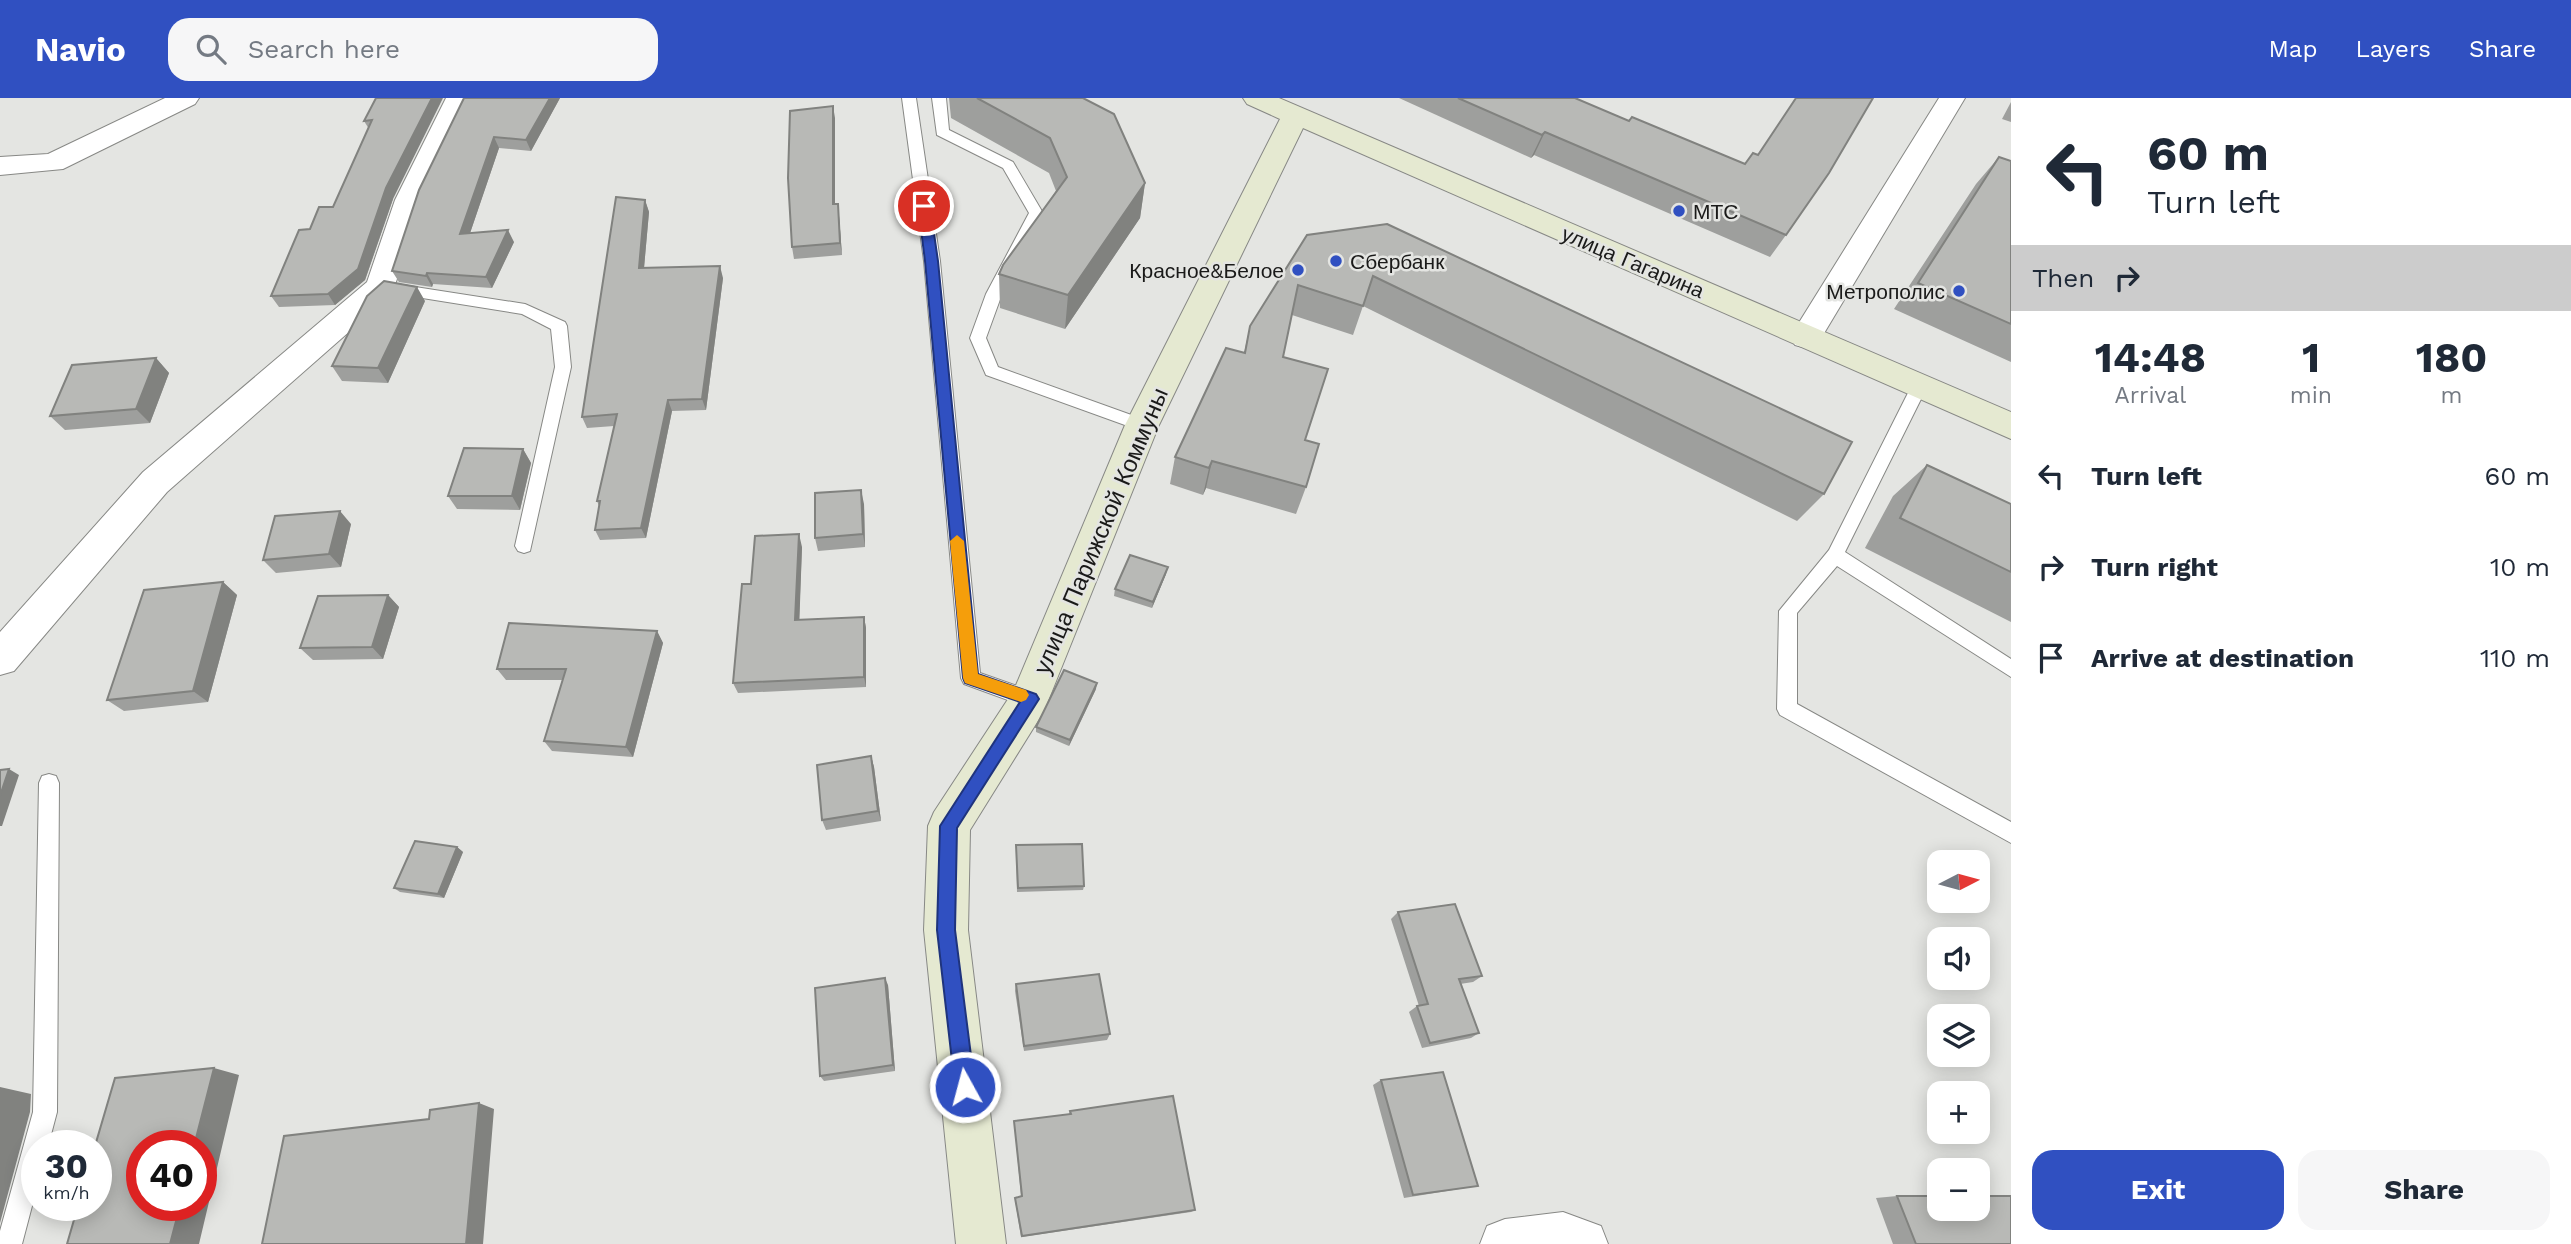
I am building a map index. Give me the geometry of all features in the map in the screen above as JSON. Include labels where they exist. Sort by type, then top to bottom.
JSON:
[{"type":"street","points":[[0,166],[53,163],[186,98]]},
{"type":"street","points":[[0,659],[155,482],[381,287],[409,200],[459,98]]},
{"type":"street","name":"улица Гагарина","points":[[1256,98],[2011,426]]},
{"type":"street","points":[[1806,337],[1952,98]]},
{"type":"street","name":"улица Парижской Коммуны","points":[[981,1244],[946,930],[949,826],[1031,699],[1142,425],[1295,116]]},
{"type":"street","points":[[1505,1244],[1563,1237],[1583,1244]]},
{"type":"lane","points":[[909,98],[932,261],[971,678],[1031,699]]},
{"type":"lane","points":[[939,98],[942,132],[1008,165],[1036,213],[994,295],[978,338],[992,371],[1142,425]]},
{"type":"lane","points":[[381,287],[525,309],[559,326],[563,367],[524,546]]},
{"type":"lane","points":[[1919,387],[1835,555],[1788,611],[1787,709],[2011,834]]},
{"type":"lane","points":[[1835,555],[2011,669]]},
{"type":"lane","points":[[9,1244],[45,1112],[49,783]]},
{"type":"building","points":[[376,98],[432,98],[386,188],[358,269],[328,294],[271,296],[299,230],[310,229],[319,207],[333,207],[372,120],[364,121]]},
{"type":"building","points":[[464,98],[550,98],[526,140],[494,137],[460,234],[508,230],[486,277],[427,273],[426,276],[392,271],[419,190]]},
{"type":"building","points":[[977,98],[1083,98],[1114,114],[1145,183],[1068,295],[999,274],[1067,177],[1050,138]]},
{"type":"building","points":[[1458,98],[1575,98],[1629,121],[1632,117],[1745,164],[1753,153],[1758,155],[1796,98],[1873,98],[1829,173],[1786,235],[1545,132],[1542,135]]},
{"type":"building","points":[[833,106],[833,204],[838,204],[840,243],[792,247],[788,178],[790,111]]},
{"type":"building","points":[[1999,157],[2011,161],[2011,324],[1918,283]]},
{"type":"building","points":[[616,197],[645,200],[639,268],[720,266],[702,399],[668,400],[641,528],[595,530],[600,501],[597,501],[617,414],[582,417]]},
{"type":"building","points":[[1387,224],[1852,442],[1824,494],[1373,276],[1363,306],[1298,285],[1283,357],[1328,369],[1305,440],[1319,444],[1306,487],[1212,461],[1209,468],[1175,457],[1226,348],[1245,353],[1250,326],[1307,235]]},
{"type":"building","points":[[384,281],[417,287],[378,368],[332,366],[367,296]]},
{"type":"building","points":[[156,358],[136,409],[50,416],[72,365]]},
{"type":"building","points":[[464,448],[523,449],[512,496],[448,496]]},
{"type":"building","points":[[1927,465],[2011,504],[2011,572],[1900,518]]},
{"type":"building","points":[[861,490],[863,534],[815,538],[815,493]]},
{"type":"building","points":[[340,511],[329,554],[263,560],[275,516]]},
{"type":"building","points":[[799,534],[795,620],[864,617],[864,677],[733,683],[742,584],[751,584],[755,536]]},
{"type":"building","points":[[1130,555],[1168,567],[1153,602],[1115,589]]},
{"type":"building","points":[[223,582],[193,691],[107,700],[144,590]]},
{"type":"building","points":[[388,595],[372,647],[300,648],[318,596]]},
{"type":"building","points":[[509,623],[657,631],[626,747],[544,741],[566,669],[497,669]]},
{"type":"building","points":[[1064,670],[1097,683],[1070,740],[1036,727]]},
{"type":"building","points":[[871,756],[878,811],[822,820],[817,765]]},
{"type":"building","points":[[9,769],[0,796],[0,770]]},
{"type":"building","points":[[415,841],[457,847],[438,894],[394,888]]},
{"type":"building","points":[[1082,844],[1084,886],[1018,888],[1016,845]]},
{"type":"building","points":[[1455,904],[1482,976],[1459,979],[1479,1033],[1430,1043],[1417,1006],[1428,1004],[1398,912]]},
{"type":"building","points":[[1099,974],[1110,1034],[1024,1046],[1016,984]]},
{"type":"building","points":[[885,978],[893,1065],[820,1076],[815,988]]},
{"type":"building","points":[[214,1068],[198,1130],[126,1130],[126,1221],[176,1221],[170,1244],[67,1244],[74,1221],[112,1221],[112,1130],[100,1130],[115,1078]]},
{"type":"building","points":[[1443,1072],[1478,1186],[1413,1195],[1381,1080]]},
{"type":"building","points":[[1173,1096],[1195,1210],[1022,1236],[1015,1198],[1022,1196],[1014,1121]]},
{"type":"building","points":[[479,1103],[466,1244],[262,1244],[284,1136],[429,1119],[430,1110]]},
{"type":"building","points":[[1897,1196],[1927,1196],[1927,1221],[1990,1221],[1990,1196],[2011,1196],[2011,1244],[1916,1244]]},
{"type":"slow traffic","points":[[957,541],[971,678],[1021,695]]},
{"type":"place","name":"МТС","points":[[1679,211]]},
{"type":"place","name":"Сбербанк","points":[[1336,261]]},
{"type":"place","name":"Красное&Белое","points":[[1298,270]]},
{"type":"place","name":"Метрополис","points":[[1959,291]]},
{"type":"route","points":[[924,206],[932,261],[947,444],[971,678],[1031,699],[949,826],[946,930],[965,1087]]}]
